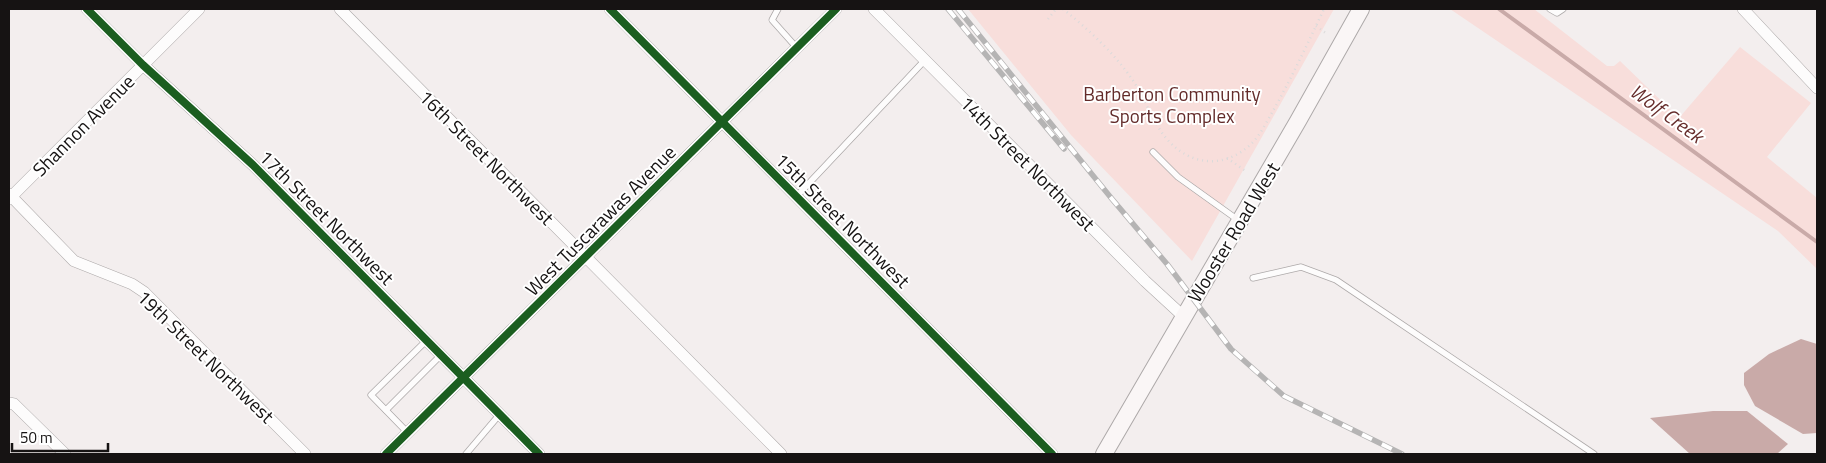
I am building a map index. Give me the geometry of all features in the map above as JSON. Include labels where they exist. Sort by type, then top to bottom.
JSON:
[{"type":"main road","name":"Wooster Road West","points":[[1104,454],[1361,9]]},
{"type":"street","name":"17th Street Northwest","points":[[87,9],[143,65],[253,165],[539,454]]},
{"type":"street","name":"Shannon Avenue","points":[[10,197],[199,9]]},
{"type":"street","name":"16th Street Northwest","points":[[340,9],[781,454]]},
{"type":"street","name":"15th Street Northwest","points":[[610,9],[1052,454]]},
{"type":"street","name":"West Tuscarawas Avenue","points":[[386,454],[836,9]]},
{"type":"street","name":"14th Street Northwest","points":[[874,9],[1145,281],[1183,316]]},
{"type":"street","points":[[1743,9],[1817,88]]},
{"type":"street","name":"19th Street Northwest","points":[[10,197],[74,261],[132,284],[144,292],[305,454]]},
{"type":"street","points":[[9,403],[14,404],[65,454]]},
{"type":"lane","points":[[778,9],[772,20],[797,48]]},
{"type":"lane","points":[[1550,9],[1557,13],[1563,9]]},
{"type":"lane","points":[[796,197],[925,60]]},
{"type":"lane","points":[[1153,152],[1178,177],[1239,221]]},
{"type":"lane","points":[[1253,278],[1302,267],[1336,280],[1594,454]]},
{"type":"lane","points":[[408,433],[371,395],[427,340]]},
{"type":"lane","points":[[386,410],[442,355]]},
{"type":"lane","points":[[466,454],[500,414]]},
{"type":"path","points":[[1048,19],[1056,9]]},
{"type":"path","points":[[1063,9],[1116,59],[1143,96],[1153,118],[1175,148],[1191,159],[1206,162],[1227,158],[1244,150],[1254,141],[1286,87],[1324,9]]},
{"type":"path","points":[[1316,26],[1327,34]]},
{"type":"path","points":[[1227,158],[1247,172]]},
{"type":"green space","name":"Barberton Community Sports Complex","points":[[968,9],[1334,9],[1192,261],[1071,135]]},
{"type":"green space","points":[[1450,9],[1534,9],[1607,66],[1614,66],[1620,61],[1679,118],[1740,47],[1811,103],[1767,157],[1817,198],[1817,269],[1778,231]]},
{"type":"shaded area","points":[[1801,339],[1817,344],[1817,433],[1803,434],[1755,406],[1744,385],[1744,373],[1769,354]]},
{"type":"shaded area","points":[[1713,411],[1747,411],[1788,444],[1777,454],[1690,454],[1650,418]]},
{"type":"waterway","name":"Wolf Creek","points":[[1499,9],[1817,242]]},
{"type":"railway","points":[[948,9],[1064,149]]},
{"type":"railway","points":[[958,9],[1167,264],[1231,349],[1284,396],[1402,454]]},
{"type":"cycle path","points":[[87,9],[143,65],[253,165],[539,454]]},
{"type":"cycle path","points":[[610,9],[1052,454]]},
{"type":"cycle path","points":[[386,454],[836,9]]}]
